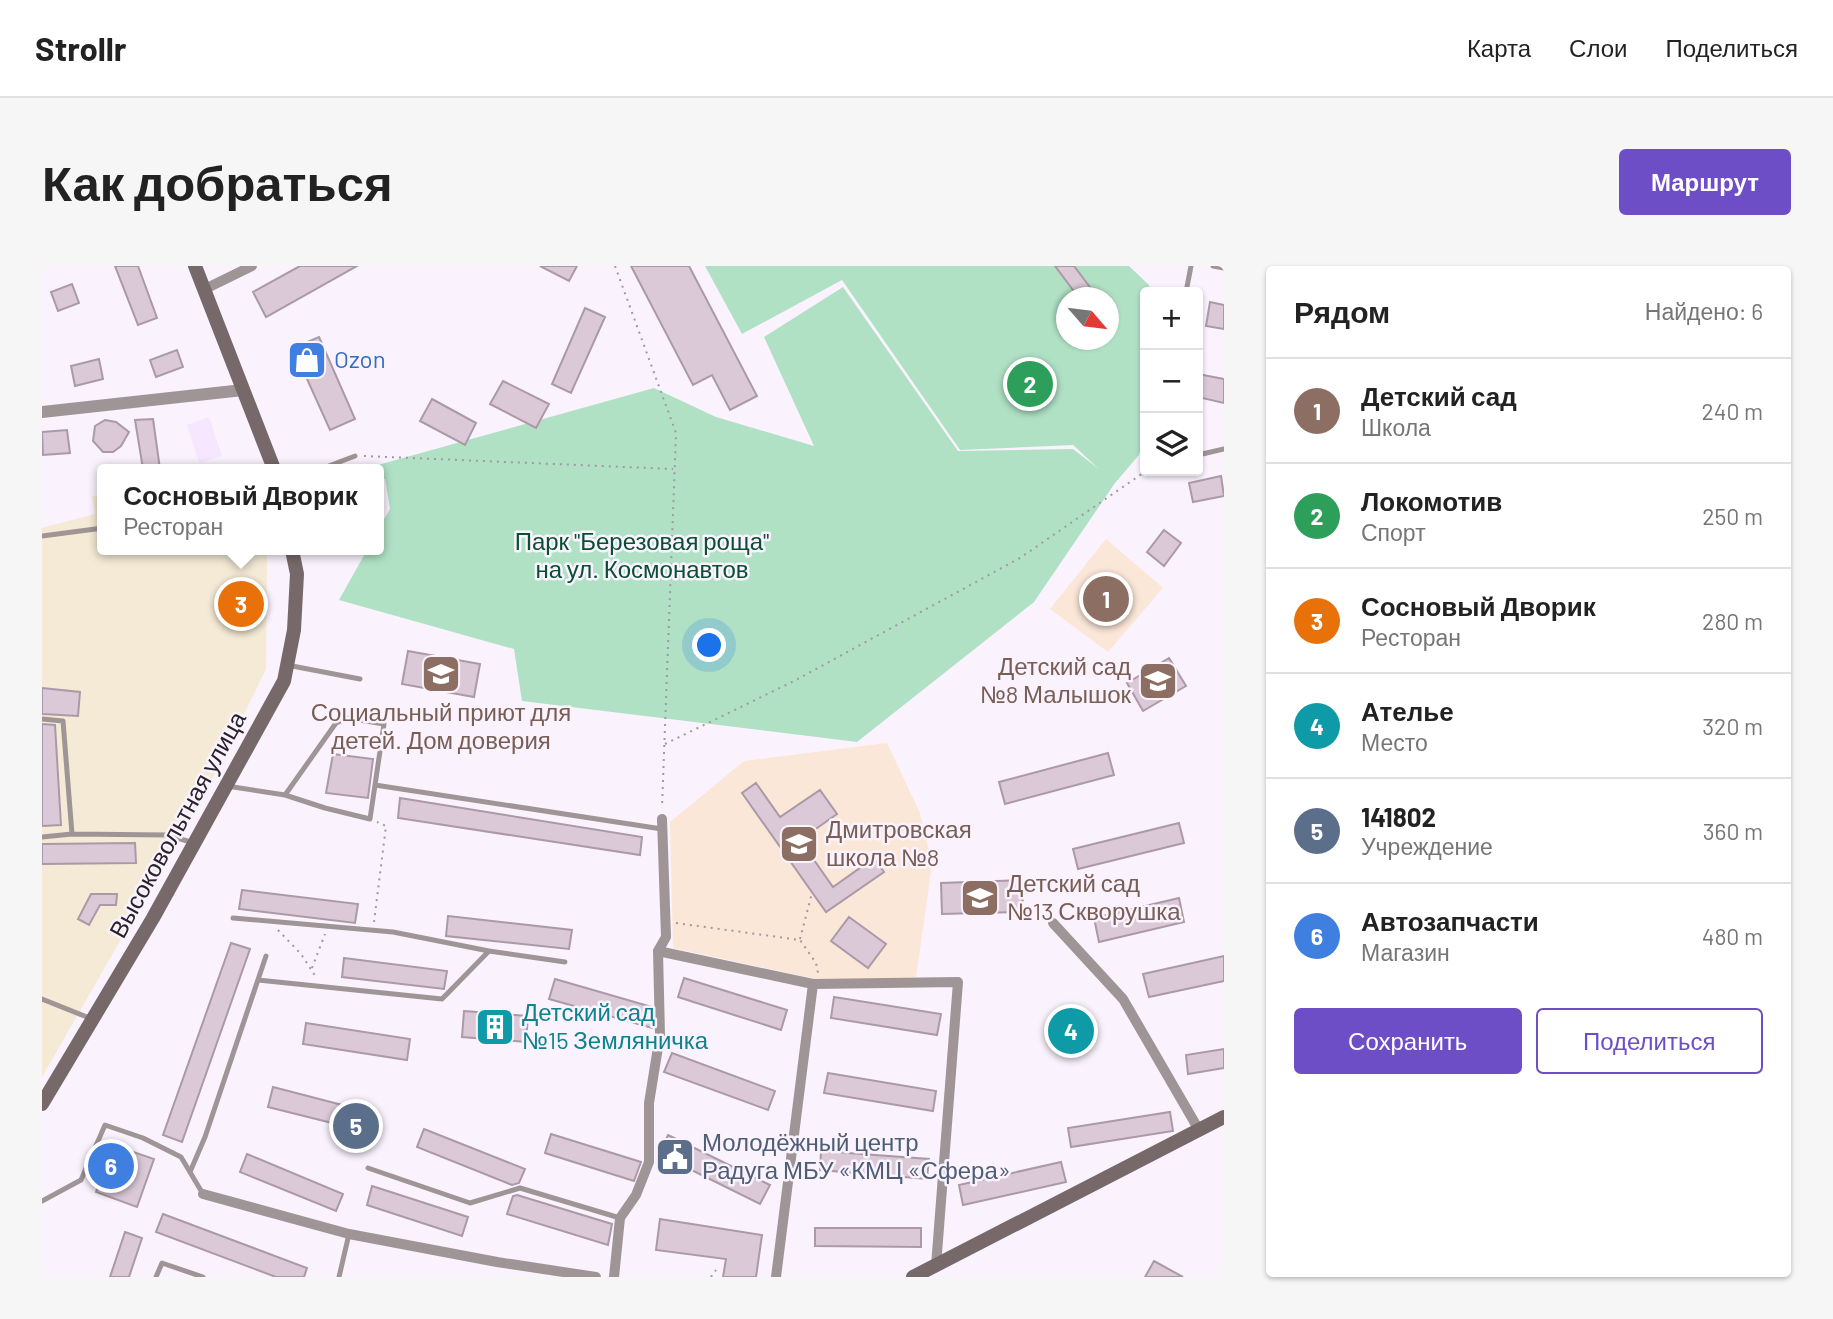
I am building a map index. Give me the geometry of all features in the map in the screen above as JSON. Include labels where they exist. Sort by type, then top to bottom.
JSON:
[{"type":"main road","points":[[195,266],[272,464]]},
{"type":"main road","name":"Высоковольтная улица","points":[[42,1104],[153,918],[284,681],[294,630],[297,574],[293,555]]},
{"type":"main road","points":[[914,1277],[1224,1117]]},
{"type":"street","points":[[205,289],[252,266]]},
{"type":"street","points":[[42,412],[243,390]]},
{"type":"street","points":[[614,1277],[620,1218],[636,1195],[649,1162],[649,1102],[660,1035],[658,951],[666,937],[662,824]]},
{"type":"street","points":[[1053,923],[1123,999],[1199,1130]]},
{"type":"street","points":[[658,951],[814,984],[958,982],[936,1266]]},
{"type":"street","points":[[776,1277],[814,984]]},
{"type":"street","points":[[203,1194],[349,1234],[540,1273],[596,1277]]},
{"type":"lane","points":[[1187,287],[1191,266]]},
{"type":"lane","points":[[1213,266],[1224,268]]},
{"type":"lane","points":[[1203,454],[1224,449]]},
{"type":"lane","points":[[334,464],[355,456]]},
{"type":"lane","points":[[42,536],[97,529]]},
{"type":"lane","points":[[287,665],[360,679]]},
{"type":"lane","points":[[228,786],[285,795],[370,819],[384,724],[347,718],[336,723],[285,795]]},
{"type":"lane","points":[[42,719],[63,721],[72,834]]},
{"type":"lane","points":[[375,785],[662,824]]},
{"type":"lane","points":[[42,837],[72,834],[167,835],[194,843]]},
{"type":"lane","points":[[233,918],[393,932],[489,951],[565,962]]},
{"type":"lane","points":[[258,980],[442,999],[489,951]]},
{"type":"lane","points":[[190,1172],[205,1137],[266,956]]},
{"type":"lane","points":[[42,999],[92,1019]]},
{"type":"lane","points":[[42,1201],[81,1180],[105,1125],[143,1138],[181,1157],[203,1194]]},
{"type":"lane","points":[[368,1168],[470,1203],[520,1188],[620,1218]]},
{"type":"lane","points":[[339,1277],[349,1234]]},
{"type":"lane","points":[[156,1277],[162,1263],[203,1277]]},
{"type":"path","points":[[615,266],[676,433],[662,824]]},
{"type":"path","points":[[355,456],[675,470]]},
{"type":"path","points":[[664,744],[806,675],[1020,558],[1140,475]]},
{"type":"path","points":[[370,819],[386,826],[373,930]]},
{"type":"path","points":[[800,940],[812,893]]},
{"type":"path","points":[[270,922],[301,954],[322,987]]},
{"type":"path","points":[[666,922],[800,940],[816,963],[820,980],[814,984]]},
{"type":"path","points":[[311,970],[328,927]]},
{"type":"path","points":[[711,1277],[716,1270]]},
{"type":"shaded area","points":[[209,417],[222,456],[199,463],[187,425]]},
{"type":"shaded area","points":[[92,496],[97,496],[97,555],[267,555],[266,669],[210,784],[42,1077],[42,528],[95,514]]},
{"type":"shaded area","points":[[1106,539],[1163,588],[1108,652],[1050,609]]},
{"type":"shaded area","name":"Дмитровская школа №8","points":[[887,743],[920,813],[932,865],[916,977],[862,982],[820,980],[673,948],[670,822],[744,761]]},
{"type":"green space","name":"Парк \"Березовая роща\" на ул. Космонавтов","points":[[705,266],[1129,266],[1149,285],[1140,287],[1139,455],[1115,483],[1034,602],[857,742],[522,701],[514,649],[339,600],[364,555],[384,555],[384,519],[390,509],[384,464],[381,464],[654,388],[716,417],[814,446],[764,337],[843,287],[958,451],[1073,449],[1099,469],[1073,445],[960,450],[842,280],[742,334]]},
{"type":"building","points":[[115,266],[138,266],[157,318],[138,325]]},
{"type":"building","points":[[300,266],[357,266],[266,317],[253,292]]},
{"type":"building","points":[[540,266],[577,266],[569,281]]},
{"type":"building","points":[[631,266],[689,266],[757,396],[730,410],[712,375],[693,385]]},
{"type":"building","points":[[1055,266],[1074,266],[1090,287],[1071,287]]},
{"type":"building","points":[[72,284],[79,303],[58,311],[51,292]]},
{"type":"building","points":[[1210,302],[1224,305],[1224,329],[1206,326]]},
{"type":"building","points":[[585,308],[605,317],[571,393],[552,384]]},
{"type":"building","points":[[319,337],[355,419],[330,430],[293,348]]},
{"type":"building","points":[[177,350],[183,367],[156,377],[150,360]]},
{"type":"building","points":[[99,359],[103,379],[75,386],[71,366]]},
{"type":"building","points":[[1203,375],[1224,379],[1224,403],[1203,398]]},
{"type":"building","points":[[503,381],[549,404],[536,428],[490,404]]},
{"type":"building","points":[[432,399],[476,423],[465,445],[420,421]]},
{"type":"building","points":[[153,419],[159,464],[142,464],[135,420]]},
{"type":"building","points":[[105,420],[116,422],[129,432],[121,446],[113,452],[103,452],[93,441],[95,426]]},
{"type":"building","points":[[67,430],[70,453],[43,455],[42,432]]},
{"type":"building","points":[[1221,476],[1224,496],[1193,502],[1189,483]]},
{"type":"building","points":[[1164,530],[1181,543],[1164,566],[1147,552]]},
{"type":"building","points":[[1106,580],[1126,599],[1115,612],[1095,593]]},
{"type":"building","points":[[241,593],[249,596],[252,604],[249,612],[241,615],[233,612],[230,604],[233,596]]},
{"type":"building","name":"Социальный приют для детей. Дом доверия","points":[[408,651],[480,664],[474,697],[402,684]]},
{"type":"building","points":[[1169,658],[1186,686],[1143,711],[1127,683]]},
{"type":"building","points":[[42,688],[80,692],[78,716],[42,714]]},
{"type":"building","points":[[42,724],[55,725],[61,825],[42,826]]},
{"type":"building","points":[[1108,753],[1114,775],[1005,804],[999,782]]},
{"type":"building","points":[[333,754],[373,759],[368,798],[326,793]]},
{"type":"building","points":[[756,783],[780,817],[820,790],[837,814],[800,840],[833,887],[874,858],[884,872],[826,912],[742,793]]},
{"type":"building","points":[[400,798],[642,837],[640,855],[398,818]]},
{"type":"building","points":[[1179,823],[1184,843],[1078,869],[1073,849]]},
{"type":"building","points":[[135,843],[136,863],[42,864],[42,844]]},
{"type":"building","points":[[1022,880],[1023,912],[942,914],[941,883]]},
{"type":"building","points":[[242,890],[358,904],[355,923],[239,909]]},
{"type":"building","points":[[91,894],[117,894],[116,905],[100,905],[89,925],[78,919]]},
{"type":"building","points":[[1179,898],[1184,922],[1099,942],[1094,918]]},
{"type":"building","points":[[448,916],[572,930],[569,949],[446,936]]},
{"type":"building","points":[[849,917],[886,944],[868,968],[831,941]]},
{"type":"building","points":[[231,943],[250,949],[182,1142],[163,1135]]},
{"type":"building","points":[[1224,956],[1224,981],[1149,997],[1143,974]]},
{"type":"building","points":[[344,958],[447,971],[444,989],[342,977]]},
{"type":"building","points":[[684,978],[787,1010],[781,1030],[678,997]]},
{"type":"building","points":[[555,979],[652,1007],[652,1028],[549,999]]},
{"type":"building","points":[[834,997],[941,1014],[937,1035],[831,1018]]},
{"type":"building","points":[[1076,1008],[1093,1039],[1067,1054],[1050,1023]]},
{"type":"building","name":"Детский сад №15 Земляничка","points":[[464,1011],[528,1016],[526,1042],[462,1037]]},
{"type":"building","points":[[306,1023],[410,1039],[407,1060],[303,1044]]},
{"type":"building","points":[[1224,1049],[1224,1068],[1188,1074],[1186,1055]]},
{"type":"building","points":[[672,1053],[775,1091],[768,1110],[664,1072]]},
{"type":"building","points":[[828,1073],[936,1091],[933,1111],[824,1093]]},
{"type":"building","points":[[273,1087],[377,1114],[372,1133],[268,1107]]},
{"type":"building","points":[[1170,1112],[1173,1131],[1071,1147],[1068,1128]]},
{"type":"building","points":[[424,1129],[525,1169],[519,1183],[512,1185],[417,1147]]},
{"type":"building","points":[[551,1134],[641,1162],[634,1181],[545,1153]]},
{"type":"building","points":[[668,1135],[770,1185],[760,1204],[659,1154]]},
{"type":"building","points":[[113,1145],[154,1159],[137,1207],[96,1192]]},
{"type":"building","points":[[821,1151],[929,1159],[927,1179],[820,1170]]},
{"type":"building","points":[[247,1154],[343,1194],[336,1211],[240,1172]]},
{"type":"building","points":[[1061,1162],[1066,1182],[963,1205],[959,1185]]},
{"type":"building","points":[[372,1186],[468,1217],[462,1236],[367,1205]]},
{"type":"building","points":[[513,1196],[612,1224],[608,1245],[507,1214]]},
{"type":"building","points":[[163,1214],[307,1268],[304,1277],[276,1277],[156,1232]]},
{"type":"building","points":[[660,1219],[762,1235],[756,1277],[723,1277],[726,1259],[656,1250]]},
{"type":"building","points":[[815,1228],[921,1228],[921,1247],[815,1246]]},
{"type":"building","points":[[125,1232],[142,1238],[129,1277],[110,1277]]},
{"type":"building","points":[[1154,1261],[1183,1277],[1145,1277]]},
{"type":"place","name":"Ozon","points":[[307,360]]},
{"type":"place","name":"Локомотив","points":[[1030,384]]},
{"type":"place","name":"Детский сад","points":[[1106,599]]},
{"type":"place","name":"Сосновый Дворик","points":[[241,604]]},
{"type":"place","name":"Социальный приют для детей. Дом доверия","points":[[441,674]]},
{"type":"place","name":"Детский сад №8 Малышок","points":[[1158,681]]},
{"type":"place","name":"Дмитровская школа №8","points":[[799,844]]},
{"type":"place","name":"Детский сад №13 Скворушка","points":[[980,898]]},
{"type":"place","name":"Детский сад №15 Земляничка","points":[[495,1027]]},
{"type":"place","name":"Ателье","points":[[1071,1031]]},
{"type":"place","name":"141802","points":[[356,1126]]},
{"type":"place","name":"Молодёжный центр Радуга МБУ «КМЦ «Сфера»","points":[[675,1157]]},
{"type":"place","name":"Автозапчасти","points":[[111,1166]]}]
